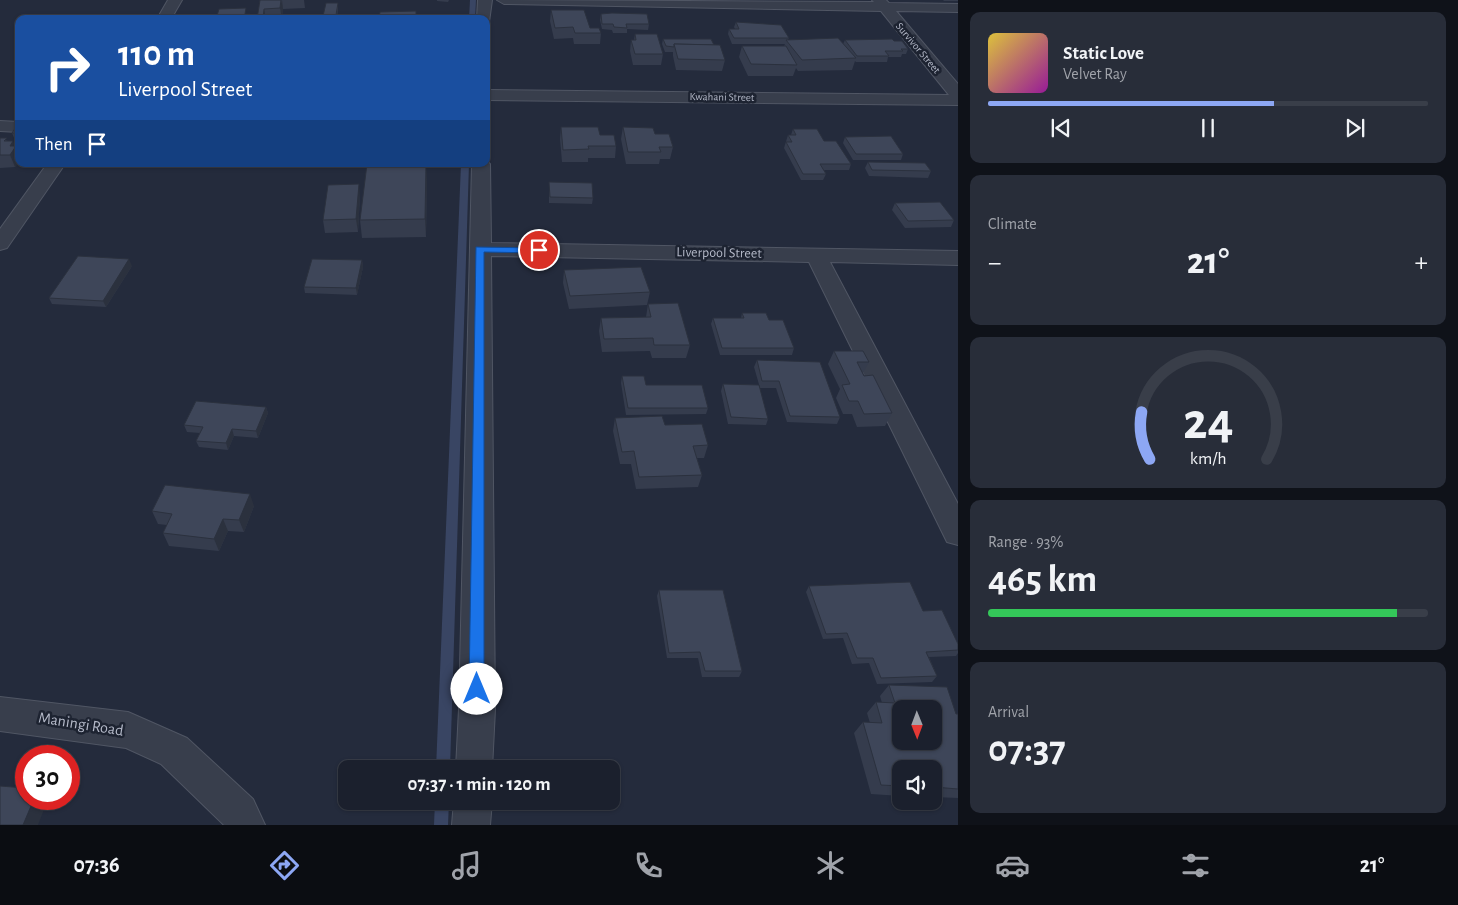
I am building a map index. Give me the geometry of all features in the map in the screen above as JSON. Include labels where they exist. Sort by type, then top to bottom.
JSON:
[{"type":"street","points":[[167,15],[176,0]]},
{"type":"street","points":[[484,15],[485,0]]},
{"type":"street","points":[[504,0],[881,4],[958,8]]},
{"type":"street","name":"Survivor Street","points":[[881,4],[958,96]]},
{"type":"street","name":"Kwahani Street","points":[[490,95],[958,100]]},
{"type":"street","points":[[0,126],[15,127]]},
{"type":"street","points":[[0,244],[54,167]]},
{"type":"street","points":[[474,760],[481,167]]},
{"type":"street","name":"Liverpool Street","points":[[480,249],[958,258]]},
{"type":"street","points":[[816,255],[954,517]]},
{"type":"street","name":"Maningi Road","points":[[0,714],[128,730],[174,751],[239,813],[246,825]]},
{"type":"street","points":[[472,810],[472,825]]},
{"type":"building","points":[[260,0],[281,0],[280,8],[264,9],[263,15],[258,15]]},
{"type":"building","points":[[326,3],[338,3],[336,15],[323,15]]},
{"type":"building","points":[[246,8],[245,14],[250,14],[217,15],[219,9]]},
{"type":"building","points":[[551,10],[584,10],[590,28],[599,28],[601,33],[575,33],[573,27],[555,28]]},
{"type":"building","points":[[416,11],[416,15],[380,15],[380,12]]},
{"type":"building","points":[[601,14],[647,14],[649,24],[626,24],[627,28],[614,27],[613,24],[602,24]]},
{"type":"building","points":[[736,22],[781,25],[789,38],[734,38],[729,29],[739,29]]},
{"type":"building","points":[[635,34],[657,34],[663,54],[635,54],[631,40],[636,40]]},
{"type":"building","points":[[838,38],[856,58],[802,60],[786,40]]},
{"type":"building","points":[[663,39],[711,39],[714,45],[674,44],[674,47],[666,46]]},
{"type":"building","points":[[892,39],[894,41],[902,41],[908,49],[901,49],[903,51],[885,51],[889,56],[857,56],[845,40]]},
{"type":"building","points":[[674,44],[720,45],[725,60],[678,59]]},
{"type":"building","points":[[742,46],[786,46],[797,65],[751,64]]},
{"type":"building","points":[[561,127],[598,127],[600,135],[614,135],[616,146],[588,146],[589,149],[563,150]]},
{"type":"building","points":[[623,127],[653,128],[655,134],[669,134],[673,147],[659,147],[661,152],[628,152]]},
{"type":"building","points":[[793,129],[817,129],[824,141],[836,141],[851,164],[820,164],[826,174],[803,174],[786,142],[792,142],[788,135],[796,135]]},
{"type":"building","points":[[891,136],[903,154],[856,154],[845,137]]},
{"type":"building","points":[[0,138],[7,138],[4,141],[13,141],[10,146],[15,148],[10,155],[0,155]]},
{"type":"building","points":[[868,162],[925,163],[931,171],[872,170]]},
{"type":"building","points":[[367,167],[426,167],[425,219],[360,220]]},
{"type":"building","points":[[549,182],[592,183],[593,198],[550,197]]},
{"type":"building","points":[[359,184],[356,219],[323,220],[328,185]]},
{"type":"building","points":[[940,202],[954,220],[908,221],[895,203]]},
{"type":"building","points":[[78,256],[129,259],[103,301],[49,298]]},
{"type":"building","points":[[312,259],[362,260],[356,288],[304,287]]},
{"type":"building","points":[[641,267],[650,292],[570,296],[564,270]]},
{"type":"building","points":[[678,303],[690,345],[654,345],[653,338],[604,339],[601,318],[651,317],[648,304]]},
{"type":"building","points":[[742,313],[766,313],[769,320],[783,320],[794,348],[722,348],[713,318],[744,318]]},
{"type":"building","points":[[834,351],[863,351],[869,362],[857,362],[864,376],[873,375],[892,413],[864,414],[858,401],[849,401],[842,385],[850,384]]},
{"type":"building","points":[[757,360],[820,362],[840,417],[790,416],[779,381],[762,381]]},
{"type":"building","points":[[622,376],[644,376],[646,385],[702,385],[708,408],[628,408]]},
{"type":"building","points":[[723,384],[759,385],[768,419],[731,417]]},
{"type":"building","points":[[196,401],[266,407],[256,431],[232,429],[226,443],[196,441],[203,427],[184,425]]},
{"type":"building","points":[[662,416],[665,425],[702,424],[708,445],[693,446],[702,475],[639,477],[634,451],[622,452],[615,418]]},
{"type":"building","points":[[165,485],[250,494],[239,520],[223,519],[214,539],[163,533],[172,514],[152,511]]},
{"type":"building","points":[[910,582],[923,611],[942,610],[958,644],[958,650],[926,652],[937,676],[881,678],[873,658],[857,658],[847,633],[826,634],[809,586]]},
{"type":"building","points":[[659,590],[723,590],[742,671],[705,671],[700,652],[669,653]]},
{"type":"building","points":[[889,685],[947,687],[956,714],[958,714],[958,789],[942,788],[942,760],[892,760],[892,786],[881,785],[863,722],[882,723],[876,702],[892,703],[892,750],[942,750],[942,700],[894,700]]},
{"type":"building","points":[[0,786],[15,787],[15,810],[29,810],[23,825],[0,825]]},
{"type":"waterway","points":[[472,15],[473,0]]},
{"type":"waterway","points":[[443,760],[465,167]]},
{"type":"waterway","points":[[441,825],[442,810]]},
{"type":"route","points":[[477,689],[480,249],[539,250]]}]
